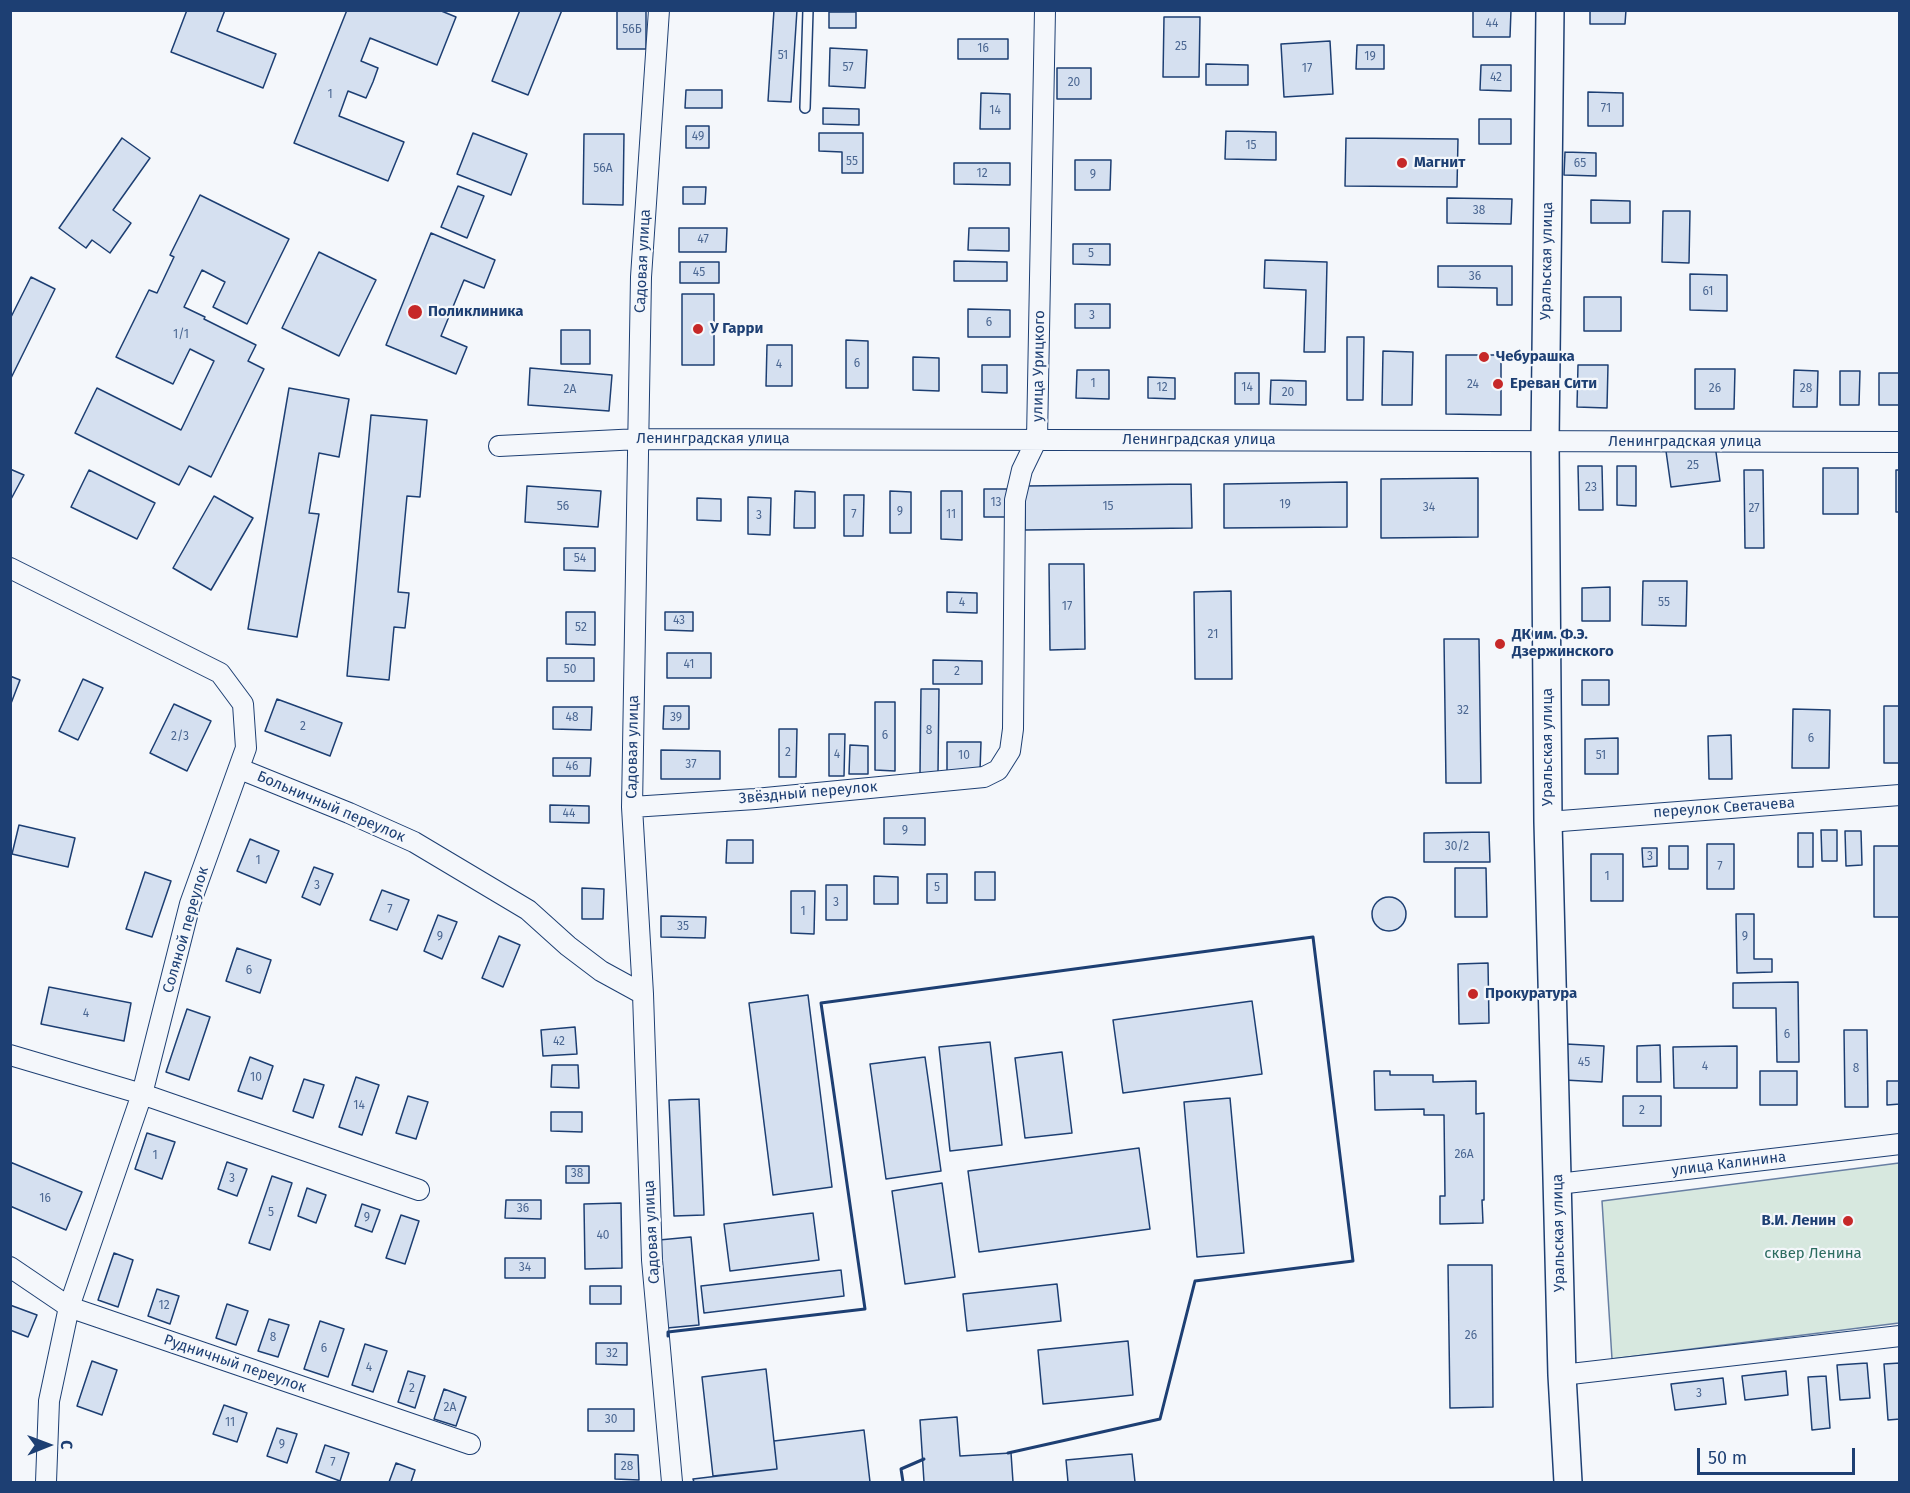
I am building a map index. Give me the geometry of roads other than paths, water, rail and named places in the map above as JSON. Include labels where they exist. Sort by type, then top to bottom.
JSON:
[{"type":"street","name":"Садовая улица","points":[[659,10],[641,277],[632,807],[643,994],[652,1260],[672,1482]]},
{"type":"street","name":"улица Урицкого","points":[[984,777],[998,770],[1010,751],[1013,729],[1015,500],[1022,470],[1037,439],[1045,10]]},
{"type":"street","name":"Уральская улица","points":[[1550,10],[1545,441],[1548,822],[1562,1375],[1568,1482]]},
{"type":"street","name":"Ленинградская улица","points":[[499,446],[639,439],[1899,442]]},
{"type":"street","name":"Больничный переулок","points":[[10,568],[220,673],[243,704],[246,748],[240,769],[414,842],[528,910],[568,946],[601,971],[643,994]]},
{"type":"street","name":"Соляной переулок","points":[[46,1482],[49,1401],[69,1308],[142,1094],[190,904],[240,769]]},
{"type":"street","name":"Звёздный переулок","points":[[632,807],[755,799],[984,777]]},
{"type":"street","name":"переулок Светачева","points":[[1548,822],[1899,795]]},
{"type":"street","points":[[10,1055],[142,1094],[419,1190]]},
{"type":"street","name":"улица Калинина","points":[[1558,1184],[1899,1144]]},
{"type":"street","name":"Рудничный переулок","points":[[10,1267],[69,1308],[470,1443]]},
{"type":"street","points":[[1562,1375],[1899,1336]]},
{"type":"lane","points":[[806,108],[808,10]]},
{"type":"place","name":"Магнит","points":[[1402,163]]},
{"type":"place","name":"Поликлиника","points":[[415,312]]},
{"type":"place","name":"У Гарри","points":[[698,329]]},
{"type":"place","name":"Чебурашка","points":[[1484,357]]},
{"type":"place","name":"Ереван Сити","points":[[1498,384]]},
{"type":"place","name":"ДК им. Ф.Э. Дзержинского","points":[[1500,644]]},
{"type":"place","name":"Прокуратура","points":[[1473,994]]},
{"type":"place","name":"В.И. Ленин","points":[[1848,1221]]},
{"type":"park label","name":"сквер Ленина","points":[[1813,1254]]}]
